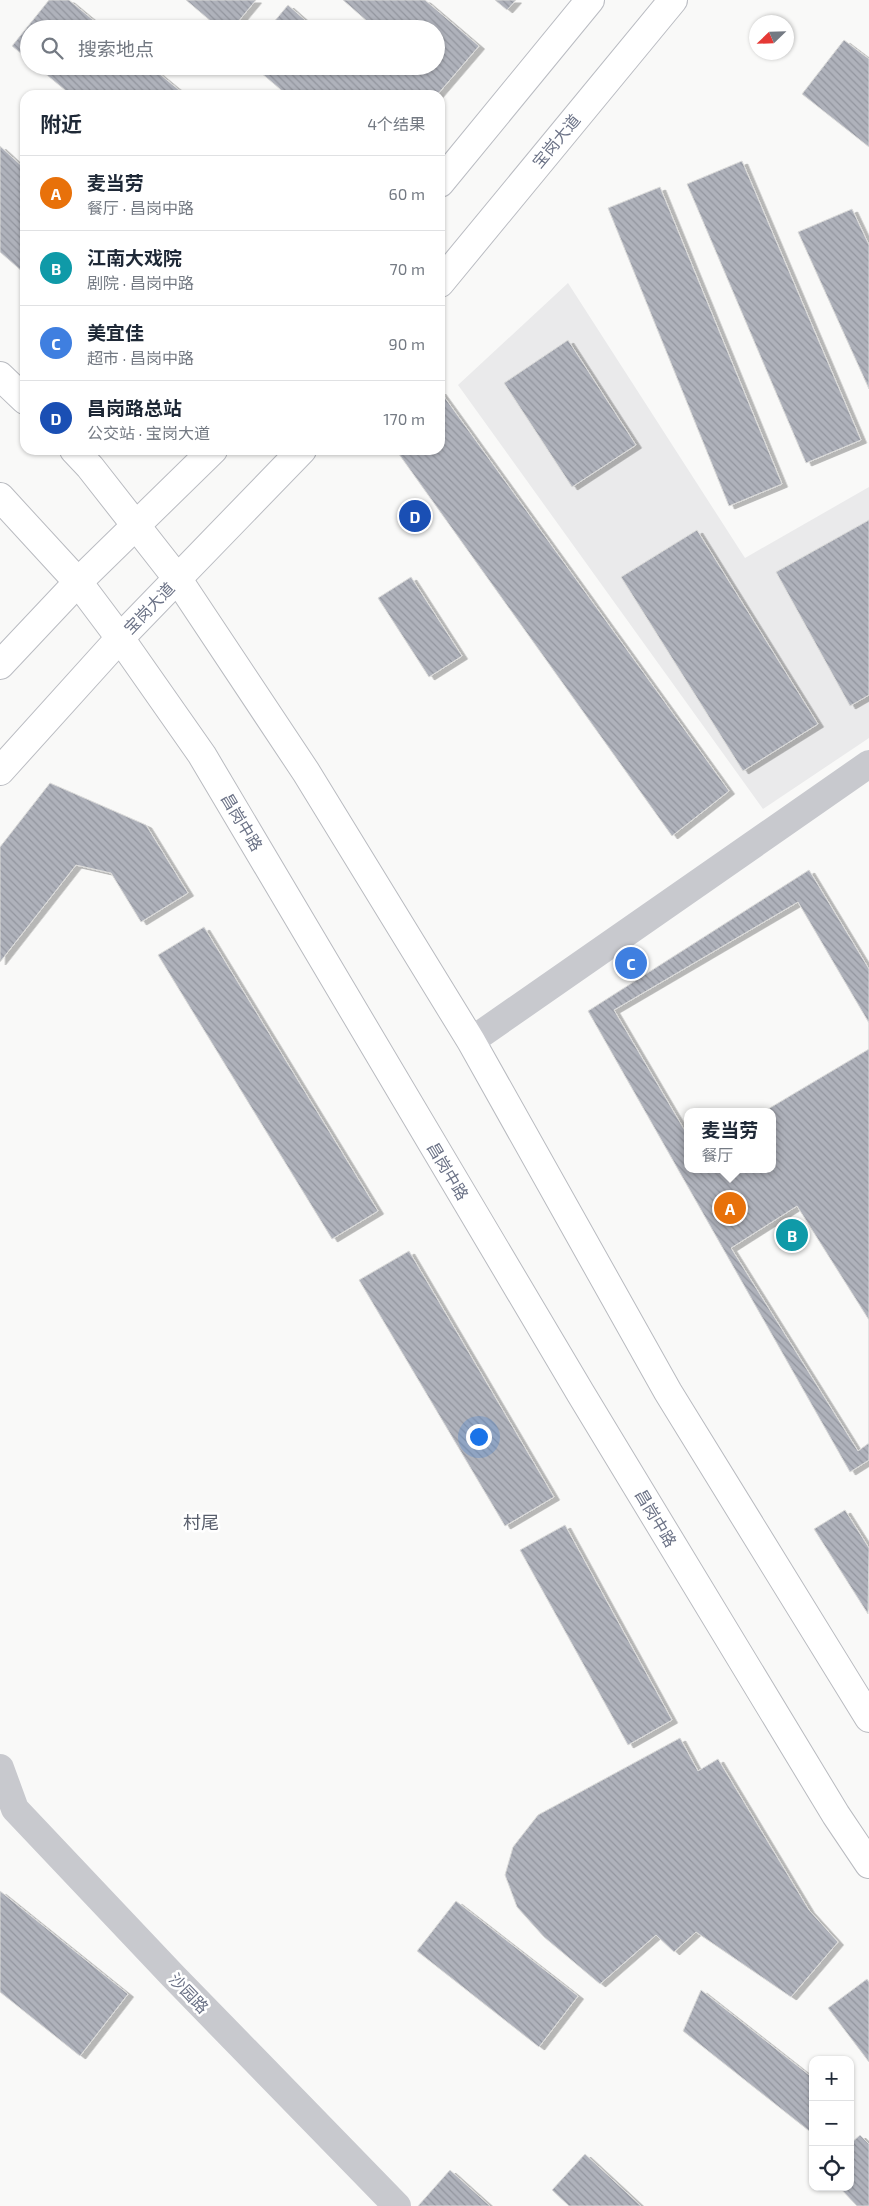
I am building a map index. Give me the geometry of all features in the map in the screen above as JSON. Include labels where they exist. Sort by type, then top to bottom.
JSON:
[{"type":"main road","points":[[445,177],[590,0]]},
{"type":"main road","name":"宝岗大道","points":[[445,277],[673,0]]},
{"type":"main road","points":[[0,376],[20,395]]},
{"type":"main road","points":[[79,455],[90,466],[177,578],[306,772],[471,1041],[668,1392],[869,1718]]},
{"type":"main road","points":[[0,665],[78,582],[208,455]]},
{"type":"main road","name":"宝岗大道","points":[[0,771],[120,638],[297,455]]},
{"type":"main road","name":"昌岗中路","points":[[0,497],[78,582],[120,638],[202,755],[581,1394],[836,1815],[869,1864]]},
{"type":"street","points":[[471,1041],[869,764]]},
{"type":"street","name":"沙园路","points":[[0,1768],[15,1809],[173,1976],[397,2206]]},
{"type":"shaded area","points":[[568,283],[745,558],[869,487],[869,738],[763,809],[458,385]]},
{"type":"building","points":[[49,0],[69,0],[93,20],[33,20]]},
{"type":"building","points":[[186,0],[256,0],[239,20],[209,20]]},
{"type":"building","points":[[343,0],[425,0],[479,46],[441,90],[281,90],[264,75],[445,75],[445,20],[366,20]]},
{"type":"building","points":[[495,0],[516,0],[507,10]]},
{"type":"building","points":[[288,5],[305,20],[276,20]]},
{"type":"building","points":[[20,36],[20,53],[12,46]]},
{"type":"building","points":[[844,40],[869,59],[869,147],[802,94]]},
{"type":"building","points":[[47,75],[161,75],[179,90],[65,90]]},
{"type":"building","points":[[0,146],[20,164],[20,270],[0,252]]},
{"type":"building","points":[[742,161],[861,440],[806,463],[687,184]]},
{"type":"building","points":[[660,187],[782,484],[729,506],[608,208]]},
{"type":"building","points":[[852,209],[869,245],[869,389],[798,232]]},
{"type":"building","points":[[568,340],[636,445],[572,487],[504,383]]},
{"type":"building","points":[[445,398],[729,791],[672,836],[400,455],[445,455]]},
{"type":"building","points":[[869,520],[869,695],[850,706],[776,572]]},
{"type":"building","points":[[697,530],[818,724],[743,771],[621,577]]},
{"type":"building","points":[[411,577],[462,656],[429,677],[378,598]]},
{"type":"building","points":[[50,783],[146,825],[188,893],[141,922],[111,873],[76,865],[0,962],[0,847]]},
{"type":"building","points":[[809,870],[869,969],[869,1460],[850,1472],[588,1011]]},
{"type":"building","points":[[798,902],[869,1023],[869,1049],[770,1108],[684,1108],[684,1129],[614,1010]]},
{"type":"building","points":[[204,927],[378,1211],[332,1239],[158,955]]},
{"type":"building","points":[[797,1206],[869,1320],[869,1443],[858,1451],[731,1248]]},
{"type":"building","points":[[409,1251],[554,1497],[505,1526],[359,1280]]},
{"type":"building","points":[[845,1510],[869,1548],[868,1614],[814,1529]]},
{"type":"building","points":[[565,1525],[672,1720],[628,1745],[520,1550]]},
{"type":"building","points":[[680,1738],[698,1771],[718,1759],[809,1910],[838,1942],[791,1997],[696,1932],[674,1952],[656,1935],[600,1984],[544,1937],[517,1907],[505,1875],[513,1847],[538,1815]]},
{"type":"building","points":[[0,1891],[128,1994],[80,2056],[0,1992]]},
{"type":"building","points":[[456,1901],[578,1996],[539,2047],[417,1951]]},
{"type":"building","points":[[867,1979],[869,1982],[869,2062],[828,2008]]},
{"type":"building","points":[[701,1990],[809,2075],[809,2131],[683,2031]]},
{"type":"building","points":[[860,2135],[869,2144],[869,2206],[857,2206],[843,2191],[854,2191],[854,2140]]},
{"type":"building","points":[[585,2154],[641,2206],[569,2206],[552,2190]]},
{"type":"building","points":[[450,2170],[490,2206],[418,2206]]},
{"type":"place","name":"昌岗路总站","points":[[415,516]]},
{"type":"place","name":"美宜佳","points":[[631,963]]},
{"type":"place","name":"麦当劳","points":[[730,1208]]},
{"type":"place","name":"江南大戏院","points":[[792,1235]]},
{"type":"district","name":"村尾","points":[[201,1523]]}]
